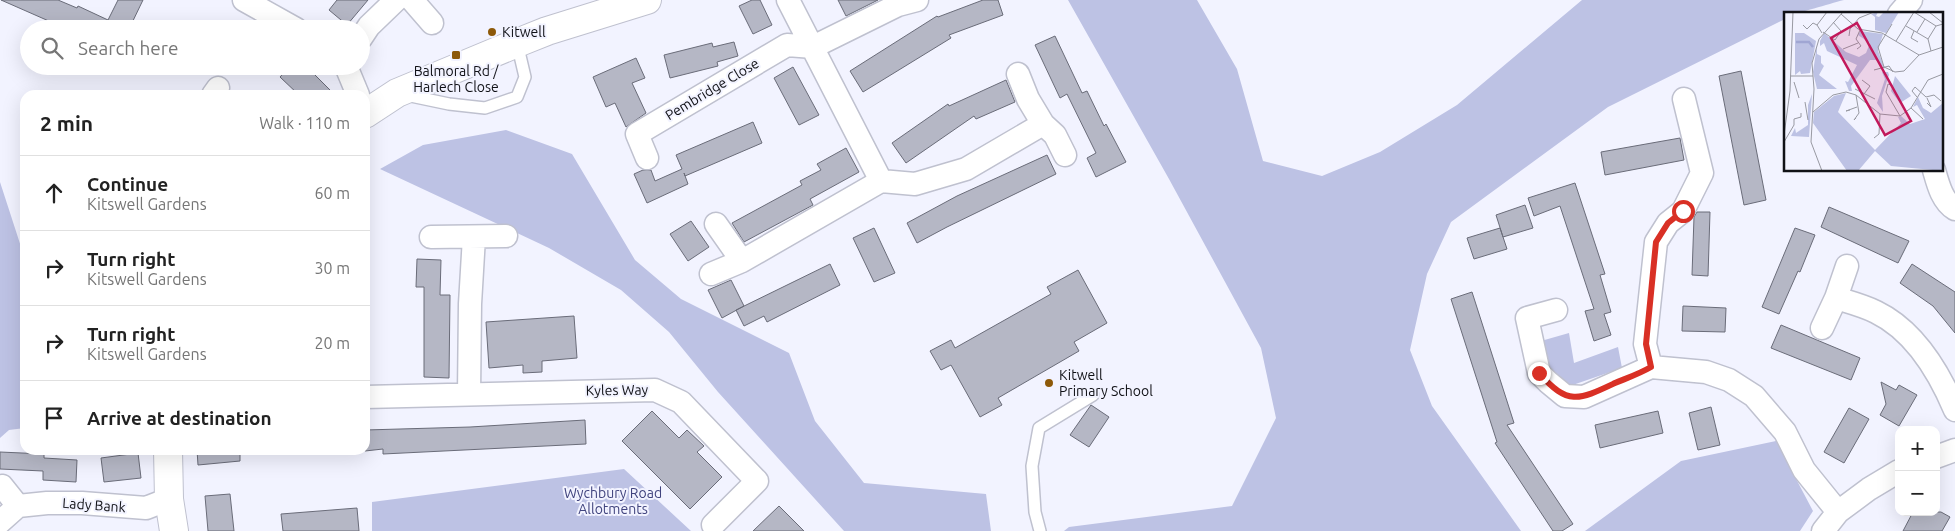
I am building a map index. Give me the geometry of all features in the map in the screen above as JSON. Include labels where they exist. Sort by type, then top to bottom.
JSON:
[{"type":"street","points":[[244,0],[280,20]]},
{"type":"street","points":[[370,25],[396,0]]},
{"type":"street","points":[[412,0],[432,23]]},
{"type":"street","points":[[370,105],[547,31],[619,4],[647,0]]},
{"type":"street","points":[[788,0],[881,181]]},
{"type":"street","points":[[813,47],[898,5],[918,0]]},
{"type":"street","points":[[1901,12],[1911,0]]},
{"type":"street","name":"Pembridge Close","points":[[647,158],[637,134],[787,45],[813,47]]},
{"type":"street","points":[[1018,74],[1028,99],[1043,124],[1055,135],[1066,155]]},
{"type":"street","points":[[350,75],[356,90]]},
{"type":"street","points":[[1651,367],[1646,344],[1656,242],[1668,223],[1683,211],[1702,173],[1684,99]]},
{"type":"street","points":[[711,274],[742,261],[881,181],[915,184],[966,169],[1043,124]]},
{"type":"street","points":[[1934,171],[1940,191],[1950,206],[1955,209]]},
{"type":"street","points":[[716,224],[742,261]]},
{"type":"street","points":[[469,394],[470,304],[474,236]]},
{"type":"street","points":[[431,237],[506,236]]},
{"type":"street","points":[[1822,328],[1836,298],[1846,266]]},
{"type":"street","points":[[1836,298],[1877,312],[1909,335],[1932,364],[1955,410]]},
{"type":"street","points":[[1556,310],[1527,318],[1539,373],[1565,396],[1584,397],[1651,367],[1706,372],[1729,380],[1754,396],[1784,432],[1804,470],[1838,512]]},
{"type":"street","name":"Kyles Way","points":[[370,397],[655,390],[681,402],[757,481],[713,524]]},
{"type":"street","points":[[1940,456],[1955,450]]},
{"type":"street","points":[[168,455],[169,500],[174,531]]},
{"type":"street","points":[[1823,531],[1838,512],[1869,489],[1895,473]]},
{"type":"street","points":[[0,522],[18,506],[2,486]]},
{"type":"street","name":"Lady Bank","points":[[18,506],[47,502],[82,502],[146,508],[169,500]]},
{"type":"lane","points":[[397,93],[449,104],[485,108],[517,97],[525,77],[517,43]]},
{"type":"lane","points":[[1040,531],[1035,512],[1032,466],[1039,428],[1094,395]]},
{"type":"green space","points":[[1068,0],[1197,0],[1237,69],[1263,161],[1322,176],[1380,152],[1457,105],[1582,0],[1844,0],[1801,12],[1784,12],[1784,19],[1608,107],[1451,222],[1427,274],[1410,350],[1432,406],[1521,531],[1064,531],[1069,527],[1232,506],[1276,418],[1261,348],[1169,179]]},
{"type":"green space","points":[[506,130],[572,154],[635,260],[681,299],[789,353],[815,421],[864,483],[986,494],[991,531],[844,531],[718,392],[669,332],[621,290],[549,248],[380,169],[423,145]]},
{"type":"green space","points":[[0,182],[20,244],[20,429],[9,430],[0,438]]},
{"type":"green space","points":[[1569,333],[1574,363],[1618,347],[1622,368],[1564,388],[1548,378],[1541,341]]},
{"type":"green space","points":[[1776,441],[1813,511],[1800,531],[1585,531],[1681,461]]},
{"type":"green space","name":"Wychbury Road Allotments","points":[[624,469],[691,531],[372,531],[372,502]]},
{"type":"building","points":[[1,0],[58,0],[77,8],[78,6],[108,20],[47,20]]},
{"type":"building","points":[[118,0],[143,0],[133,20],[108,20]]},
{"type":"building","points":[[337,0],[368,0],[351,20],[341,20],[329,10]]},
{"type":"building","points":[[752,0],[760,0],[772,25],[753,34],[739,6]]},
{"type":"building","points":[[838,0],[878,0],[846,16]]},
{"type":"building","points":[[983,0],[998,0],[1003,15],[949,35],[951,38],[863,92],[850,71],[937,16]]},
{"type":"building","points":[[1055,36],[1082,93],[1087,91],[1104,126],[1106,124],[1126,162],[1096,177],[1087,158],[1096,153],[1067,94],[1060,98],[1035,45]]},
{"type":"building","points":[[734,42],[738,56],[717,62],[718,66],[670,78],[664,55],[712,43],[713,47]]},
{"type":"building","points":[[636,58],[645,78],[632,83],[646,113],[626,127],[615,103],[606,107],[593,77]]},
{"type":"building","points":[[793,67],[819,115],[799,125],[774,78]]},
{"type":"building","points":[[1741,71],[1766,200],[1744,205],[1719,76]]},
{"type":"building","points":[[282,75],[315,75],[330,90],[294,90],[280,77]]},
{"type":"building","points":[[1006,80],[1015,102],[976,119],[974,116],[906,163],[892,143],[948,104],[949,106]]},
{"type":"building","points":[[753,122],[762,143],[685,176],[688,184],[647,203],[634,174],[643,170],[651,170],[655,181],[682,169],[676,155]]},
{"type":"building","points":[[1680,138],[1684,160],[1605,175],[1601,152]]},
{"type":"building","points":[[846,148],[859,172],[810,199],[813,205],[744,242],[732,223],[802,185],[800,181],[821,170],[817,164]]},
{"type":"building","points":[[1047,155],[1056,174],[917,243],[907,223],[957,196]]},
{"type":"building","points":[[1575,183],[1605,274],[1600,275],[1611,312],[1604,314],[1611,335],[1594,341],[1585,311],[1594,309],[1560,206],[1534,216],[1528,198]]},
{"type":"building","points":[[1525,205],[1533,228],[1503,237],[1496,215]]},
{"type":"building","points":[[1829,207],[1909,241],[1898,263],[1821,227]]},
{"type":"building","points":[[1697,212],[1710,212],[1708,276],[1692,275],[1694,217]]},
{"type":"building","points":[[691,221],[709,247],[688,261],[670,234]]},
{"type":"building","points":[[874,228],[895,273],[874,282],[853,238]]},
{"type":"building","points":[[1500,228],[1507,249],[1474,259],[1467,238]]},
{"type":"building","points":[[1795,228],[1815,235],[1800,272],[1798,271],[1779,314],[1762,307]]},
{"type":"building","points":[[417,259],[441,260],[440,295],[450,295],[449,378],[424,377],[424,287],[416,287]]},
{"type":"building","points":[[830,264],[840,285],[767,322],[764,316],[744,326],[736,310]]},
{"type":"building","points":[[1912,264],[1955,292],[1955,333],[1933,306],[1900,283]]},
{"type":"building","points":[[1078,270],[1107,323],[1074,342],[1079,351],[998,398],[1002,405],[980,417],[951,365],[941,370],[930,351],[951,340],[955,348],[1051,294],[1047,287]]},
{"type":"building","points":[[731,280],[744,306],[722,318],[708,290]]},
{"type":"building","points":[[1472,292],[1514,423],[1507,425],[1573,524],[1562,531],[1553,531],[1495,443],[1497,442],[1451,299]]},
{"type":"building","points":[[1683,306],[1726,308],[1725,332],[1682,331]]},
{"type":"building","points":[[574,316],[577,358],[542,361],[542,372],[523,373],[523,365],[489,368],[486,322]]},
{"type":"building","points":[[1781,325],[1860,358],[1851,380],[1771,348]]},
{"type":"building","points":[[1881,382],[1896,390],[1899,385],[1917,395],[1899,426],[1880,415],[1886,404]]},
{"type":"building","points":[[1091,405],[1109,417],[1089,447],[1070,435]]},
{"type":"building","points":[[1711,407],[1720,445],[1698,450],[1689,413]]},
{"type":"building","points":[[1849,408],[1869,419],[1844,463],[1824,452]]},
{"type":"building","points":[[652,411],[679,438],[687,430],[704,446],[697,452],[722,477],[690,509],[622,441]]},
{"type":"building","points":[[1658,411],[1663,433],[1600,448],[1595,425]]},
{"type":"building","points":[[585,420],[586,444],[383,454],[383,449],[370,450],[370,430],[470,427]]},
{"type":"building","points":[[0,452],[20,453],[20,455],[44,455],[44,458],[77,460],[76,482],[43,480],[43,471],[0,469]]},
{"type":"building","points":[[138,455],[141,478],[104,482],[101,458]]},
{"type":"building","points":[[197,455],[240,455],[240,461],[198,465]]},
{"type":"building","points":[[230,494],[234,531],[208,531],[205,496]]},
{"type":"building","points":[[779,506],[804,531],[753,531]]},
{"type":"building","points":[[357,508],[359,531],[283,531],[281,514]]},
{"type":"building","points":[[1941,512],[1950,517],[1942,531],[1903,531],[1911,516],[1940,516]]},
{"type":"place","name":"Kitwell","points":[[492,32]]},
{"type":"place","name":"Balmoral Rd / Harlech Close","points":[[456,55]]},
{"type":"place","name":"Kitwell Primary School","points":[[1049,383]]},
{"type":"route","points":[[1539,373],[1565,396],[1584,397],[1651,367],[1646,344],[1656,242],[1668,223],[1683,211]]}]
